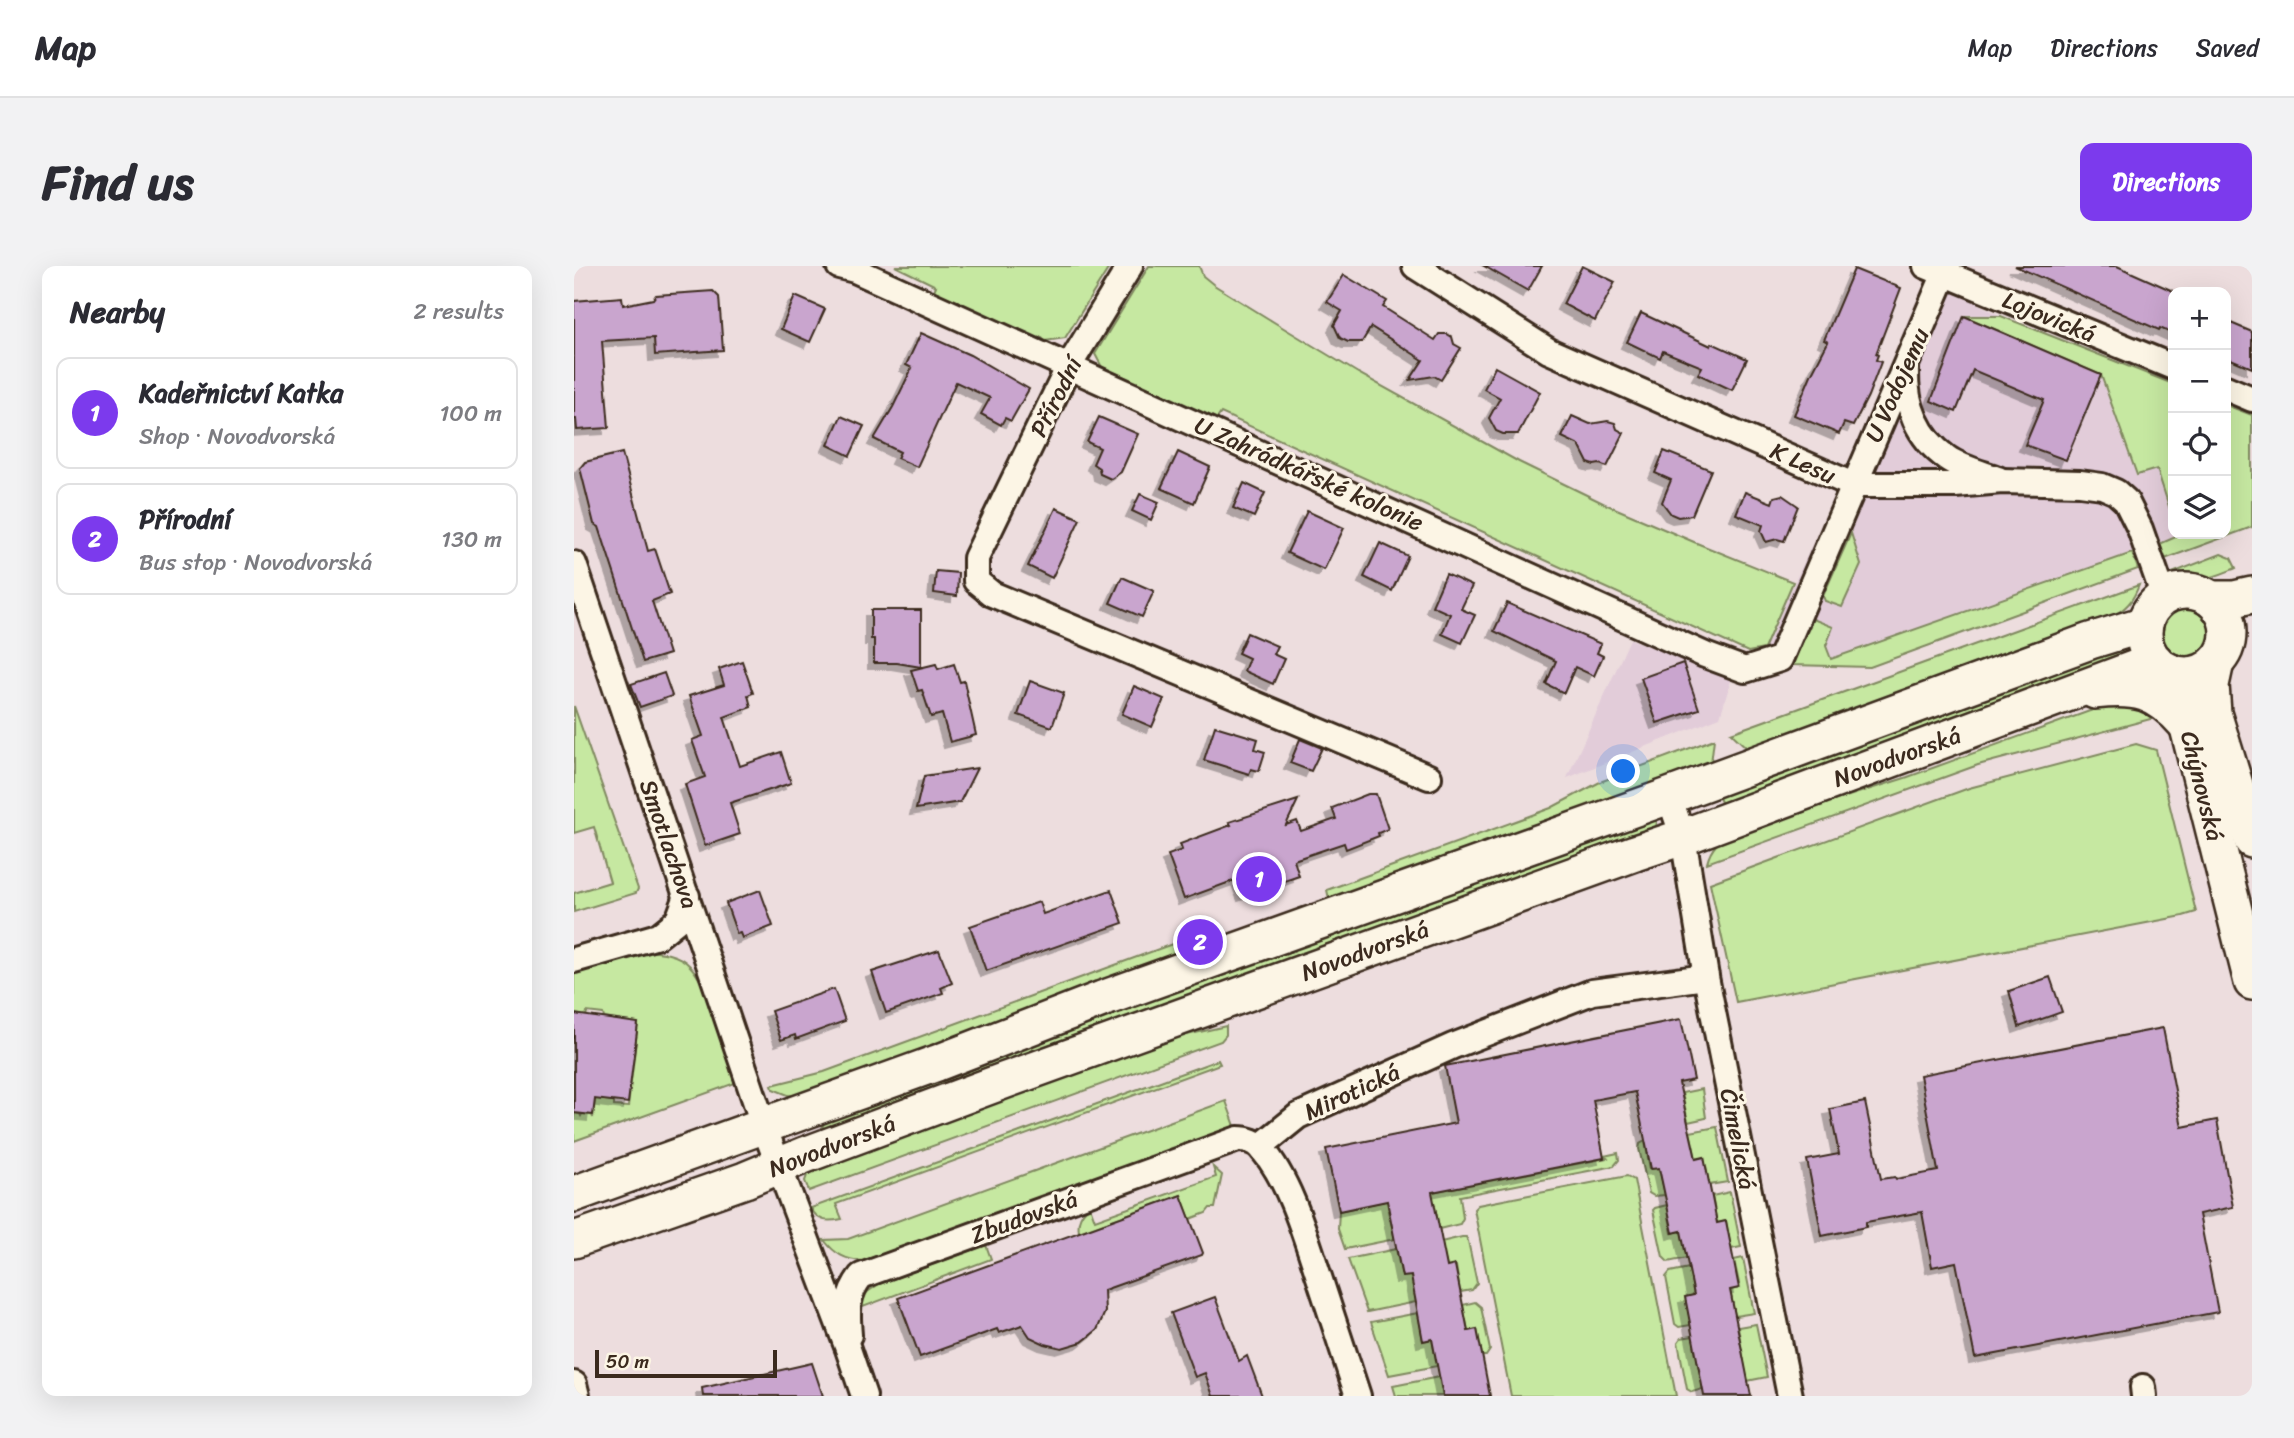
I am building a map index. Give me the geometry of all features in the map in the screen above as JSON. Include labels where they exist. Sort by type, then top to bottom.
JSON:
[{"type":"main road","name":"Novodvorská","points":[[574,1194],[937,1063],[1115,994],[1669,796],[2090,641],[2155,610],[2183,591],[2193,591],[2211,599],[2234,599],[2252,594]]},
{"type":"main road","points":[[2211,599],[2222,612],[2231,646]]},
{"type":"main road","points":[[2155,610],[2145,643],[2163,666]]},
{"type":"main road","name":"Novodvorská","points":[[574,1240],[2063,696],[2163,666],[2181,674],[2200,672],[2231,646]]},
{"type":"main road","name":"Chýnovská","points":[[2231,646],[2211,685],[2213,713],[2252,840]]},
{"type":"main road","name":"Chýnovská","points":[[2163,666],[2178,688],[2252,982]]},
{"type":"main road","points":[[2063,696],[2130,689],[2153,696],[2185,723]]},
{"type":"street","name":"U Zahrádkářské kolonie","points":[[839,266],[855,270],[1705,654],[1745,670],[1780,659]]},
{"type":"street","name":"Přírodní","points":[[1130,266],[1069,366],[976,558],[976,581],[992,594],[1429,777]]},
{"type":"street","name":"K Lesu","points":[[1415,266],[1549,351],[1853,485],[1955,485],[2002,481],[2080,483],[2102,486],[2116,492],[2126,501],[2140,529],[2155,610]]},
{"type":"street","name":"U Vodojemu","points":[[1780,659],[1853,485],[1906,368],[1939,269]]},
{"type":"street","name":"Lojovická","points":[[1939,269],[2168,365]]},
{"type":"street","points":[[1906,368],[1905,391],[1910,410],[1925,438],[1948,459],[2002,481]]},
{"type":"street","points":[[2231,390],[2252,399]]},
{"type":"street","name":"Smotlachova","points":[[574,564],[763,1124]]},
{"type":"street","points":[[1669,796],[1683,837]]},
{"type":"street","name":"Čimelická","points":[[1683,837],[1706,977],[1790,1396]]},
{"type":"street","points":[[574,960],[658,936],[678,920],[687,895]]},
{"type":"street","points":[[658,936],[680,939],[714,977]]},
{"type":"street","name":"Mirotická","points":[[1261,1146],[1298,1116],[1453,1046],[1592,992],[1706,977]]},
{"type":"street","name":"Zbudovská","points":[[763,1124],[849,1349],[864,1396]]},
{"type":"street","name":"Zbudovská","points":[[849,1349],[847,1308],[851,1289],[861,1276],[1238,1139],[1247,1139],[1261,1146]]},
{"type":"street","points":[[1261,1146],[1293,1203],[1357,1396]]},
{"type":"street","points":[[574,1384],[577,1396]]},
{"type":"shaded area","points":[[1930,279],[2001,316],[2168,382],[2170,539],[1831,659],[1792,665],[1757,647],[1769,636],[1846,474]]},
{"type":"shaded area","points":[[1630,639],[1732,677],[1720,717],[1567,778]]},
{"type":"green space","points":[[895,266],[1110,266],[1065,338],[1045,341],[1041,337],[1037,342],[932,295],[936,286]]},
{"type":"green space","points":[[1149,266],[1199,266],[1203,276],[1214,285],[1277,324],[1358,373],[1519,462],[1605,504],[1793,582],[1764,649],[1748,652],[1221,413],[1216,420],[1105,373],[1095,354]]},
{"type":"green space","points":[[1964,316],[2001,316],[2168,382],[2168,503],[2157,469],[2137,475],[2101,375]]},
{"type":"green space","points":[[2231,407],[2252,415],[2252,527],[2231,535]]},
{"type":"green space","points":[[1851,533],[1861,565],[1842,607],[1825,601],[1823,596]]},
{"type":"green space","points":[[2171,539],[2219,539],[2162,560],[2155,546]]},
{"type":"green space","points":[[2132,553],[2138,569],[1870,667],[1792,665],[1813,619],[1833,627],[1826,646],[1831,659]]},
{"type":"green space","points":[[2221,554],[2231,558],[2236,568],[2212,577],[2197,579],[2172,573]]},
{"type":"green space","points":[[2139,585],[2128,604],[2111,617],[1749,750],[1731,733]]},
{"type":"green space","points":[[2186,606],[2205,614],[2213,633],[2205,652],[2186,660],[2167,652],[2159,633],[2167,614]]},
{"type":"green space","points":[[2132,646],[2134,650],[2131,655],[1722,804],[1718,796],[2101,651]]},
{"type":"green space","points":[[2128,703],[2158,717],[1978,765],[1707,863],[1716,845],[1732,833],[1905,778],[2109,704]]},
{"type":"green space","points":[[574,706],[638,889],[636,893],[574,912],[574,893],[610,882],[594,827],[574,833]]},
{"type":"green space","points":[[1714,739],[1711,763],[1329,899],[1327,890],[1551,808],[1600,782]]},
{"type":"green space","points":[[2136,744],[2156,750],[2196,912],[1736,1002],[1710,883],[1969,788]]},
{"type":"green space","points":[[1651,816],[1657,821],[1656,828],[831,1131],[822,1127],[826,1118]]},
{"type":"green space","points":[[1194,936],[1196,941],[1135,974],[797,1096],[773,1089],[772,1085],[824,1072]]},
{"type":"green space","points":[[644,951],[674,956],[690,966],[705,989],[738,1082],[574,1141],[574,1113],[581,1116],[592,1115],[593,1118],[595,1099],[614,1101],[614,1106],[628,1107],[638,1023],[604,1018],[603,1014],[574,1014],[574,973]]},
{"type":"green space","points":[[1226,1026],[1226,1035],[1221,1041],[809,1191],[805,1181],[809,1170],[1156,1042]]},
{"type":"green space","points":[[1218,1060],[1220,1064],[836,1204],[842,1219],[823,1220],[811,1208]]},
{"type":"green space","points":[[1702,1089],[1706,1118],[1688,1122],[1682,1093]]},
{"type":"green space","points":[[1226,1101],[1235,1126],[863,1261],[841,1255],[824,1240],[848,1239]]},
{"type":"green space","points":[[1717,1127],[1728,1182],[1709,1185],[1704,1158],[1696,1159],[1690,1132]]},
{"type":"green space","points":[[1645,1141],[1650,1169],[1659,1168],[1665,1195],[1654,1196],[1649,1193],[1639,1149],[1640,1144]]},
{"type":"green space","points":[[1618,1153],[1619,1160],[1614,1166],[1460,1196],[1463,1218],[1460,1224],[1439,1229],[1434,1202],[1419,1205],[1417,1195],[1607,1158],[1604,1156]]},
{"type":"green space","points":[[1213,1167],[1222,1175],[1215,1208],[1210,1208],[1206,1213],[1190,1219],[1181,1195],[1079,1232],[1080,1217],[1090,1206],[1095,1220],[1216,1177]]},
{"type":"green space","points":[[1627,1176],[1634,1180],[1676,1396],[1511,1396],[1474,1209],[1478,1205]]},
{"type":"green space","points":[[1730,1192],[1741,1247],[1731,1249],[1726,1221],[1717,1223],[1712,1196]]},
{"type":"green space","points":[[1394,1199],[1396,1209],[1388,1211],[1395,1239],[1345,1249],[1338,1229],[1339,1211]]},
{"type":"green space","points":[[1667,1205],[1672,1233],[1681,1231],[1687,1258],[1668,1262],[1663,1257],[1653,1210]]},
{"type":"green space","points":[[1466,1237],[1468,1241],[1477,1283],[1472,1290],[1460,1292],[1456,1266],[1447,1267],[1441,1242]]},
{"type":"green space","points":[[986,1245],[991,1259],[855,1310],[863,1295],[879,1284]]},
{"type":"green space","points":[[1396,1249],[1402,1277],[1411,1276],[1416,1302],[1367,1312],[1348,1259]]},
{"type":"green space","points":[[1743,1258],[1754,1313],[1735,1316],[1730,1290],[1740,1288],[1734,1260]]},
{"type":"green space","points":[[1689,1268],[1694,1295],[1685,1297],[1691,1325],[1679,1327],[1675,1324],[1666,1277],[1670,1272]]},
{"type":"green space","points":[[1475,1302],[1481,1307],[1490,1350],[1486,1356],[1482,1356],[1477,1329],[1468,1331],[1463,1305]]},
{"type":"green space","points":[[1418,1313],[1423,1341],[1432,1339],[1437,1366],[1389,1375],[1371,1322]]},
{"type":"green space","points":[[1756,1324],[1767,1377],[1747,1381],[1738,1327]]},
{"type":"green space","points":[[1693,1336],[1703,1389],[1692,1392],[1687,1389],[1678,1342],[1681,1338]]},
{"type":"green space","points":[[1439,1377],[1443,1396],[1396,1396],[1393,1386]]},
{"type":"building","points":[[1484,266],[1542,266],[1528,291]]},
{"type":"building","points":[[1582,266],[1615,282],[1595,321],[1563,304]]},
{"type":"building","points":[[2015,266],[2117,266],[2168,289],[2168,332],[2160,328],[2159,330]]},
{"type":"building","points":[[1854,269],[1901,288],[1876,354],[1876,360],[1881,362],[1868,396],[1853,426],[1844,423],[1839,434],[1794,415],[1828,342],[1824,340]]},
{"type":"building","points":[[1344,275],[1387,301],[1383,307],[1435,340],[1439,334],[1452,337],[1454,344],[1461,348],[1441,380],[1434,376],[1410,380],[1423,360],[1371,327],[1362,342],[1348,342],[1340,338],[1334,325],[1342,311],[1327,302]]},
{"type":"building","points":[[713,291],[719,297],[723,350],[655,355],[654,338],[602,341],[609,428],[577,430],[574,419],[574,301],[622,297],[623,305],[653,299],[656,295]]},
{"type":"building","points":[[795,296],[825,309],[810,342],[781,329]]},
{"type":"building","points":[[1641,313],[1711,346],[1712,343],[1747,359],[1732,390],[1698,374],[1702,367],[1663,351],[1660,358],[1627,342]]},
{"type":"building","points":[[1964,316],[2101,375],[2066,460],[2025,445],[2044,400],[1973,370],[1956,412],[1931,401]]},
{"type":"building","points":[[2231,323],[2252,332],[2252,368],[2231,359]]},
{"type":"building","points":[[921,333],[970,355],[1029,389],[1011,421],[1005,418],[1001,425],[981,414],[990,398],[956,382],[917,467],[897,458],[900,452],[874,439],[912,368],[906,365]]},
{"type":"building","points":[[1495,367],[1540,392],[1518,434],[1496,431],[1489,418],[1500,398],[1484,389]]},
{"type":"building","points":[[841,416],[864,426],[850,456],[828,445]]},
{"type":"building","points":[[1572,416],[1590,424],[1608,421],[1615,423],[1617,429],[1624,433],[1607,467],[1588,463],[1579,445],[1562,437]]},
{"type":"building","points":[[1099,417],[1138,434],[1121,472],[1111,479],[1100,474],[1099,468],[1093,464],[1100,448],[1087,442]]},
{"type":"building","points":[[1664,451],[1711,470],[1692,515],[1678,517],[1671,514],[1662,502],[1671,480],[1655,473]]},
{"type":"building","points":[[1178,452],[1210,467],[1194,503],[1161,488]]},
{"type":"building","points":[[622,453],[648,551],[655,549],[670,594],[652,601],[669,654],[643,662],[599,527],[594,524],[580,468],[585,462]]},
{"type":"building","points":[[1244,483],[1265,493],[1254,517],[1233,508]]},
{"type":"building","points":[[1745,492],[1772,503],[1774,497],[1782,495],[1798,506],[1784,541],[1777,539],[1766,542],[1761,531],[1763,525],[1736,514]]},
{"type":"building","points":[[1140,494],[1159,502],[1151,520],[1132,511]]},
{"type":"building","points":[[1056,508],[1080,519],[1052,578],[1028,566]]},
{"type":"building","points":[[1307,511],[1344,528],[1324,570],[1287,553]]},
{"type":"building","points":[[1380,543],[1408,556],[1392,591],[1364,577]]},
{"type":"building","points":[[936,571],[958,573],[957,596],[934,593]]},
{"type":"building","points":[[1446,574],[1472,586],[1461,609],[1475,615],[1462,643],[1442,634],[1450,614],[1432,606]]},
{"type":"building","points":[[1122,577],[1154,591],[1142,617],[1110,603]]},
{"type":"building","points":[[1507,603],[1601,644],[1597,653],[1603,656],[1594,676],[1575,667],[1564,693],[1546,684],[1556,661],[1494,631]]},
{"type":"building","points":[[871,610],[921,610],[921,667],[874,663]]},
{"type":"building","points":[[1247,633],[1277,646],[1273,654],[1284,659],[1273,684],[1244,671],[1249,658],[1238,653]]},
{"type":"building","points":[[742,661],[753,693],[748,695],[751,707],[724,717],[740,766],[781,752],[791,783],[730,803],[740,834],[705,846],[685,784],[705,777],[692,740],[703,736],[689,696],[724,685],[719,669]]},
{"type":"building","points":[[1683,663],[1699,709],[1657,723],[1641,678]]},
{"type":"building","points":[[936,664],[938,669],[954,664],[960,682],[964,681],[976,735],[950,742],[942,714],[931,717],[922,690],[918,691],[911,670]]},
{"type":"building","points":[[664,673],[672,696],[640,707],[631,684]]},
{"type":"building","points":[[1030,681],[1064,693],[1052,727],[1018,715]]},
{"type":"building","points":[[1134,686],[1164,699],[1152,727],[1122,714]]},
{"type":"building","points":[[1215,726],[1258,739],[1255,749],[1265,752],[1259,771],[1251,769],[1249,774],[1204,760]]},
{"type":"building","points":[[1300,739],[1322,748],[1311,771],[1290,763]]},
{"type":"building","points":[[977,768],[960,802],[916,809],[924,776]]},
{"type":"building","points":[[1368,794],[1376,794],[1388,829],[1378,833],[1379,836],[1346,849],[1344,843],[1294,860],[1299,876],[1244,895],[1238,879],[1184,899],[1168,855],[1182,850],[1180,844],[1231,825],[1229,822],[1298,800],[1286,825],[1297,821],[1301,831],[1336,819],[1332,808]]},
{"type":"building","points":[[760,890],[773,926],[742,938],[740,933],[737,934],[726,903]]},
{"type":"building","points":[[1111,890],[1123,923],[986,971],[970,926],[1039,902],[1043,914]]},
{"type":"building","points":[[939,950],[952,983],[941,988],[943,993],[886,1013],[872,972]]},
{"type":"building","points":[[2050,977],[2062,1012],[2019,1027],[2009,991]]},
{"type":"building","points":[[834,989],[845,1021],[796,1039],[795,1035],[781,1040],[771,1011]]},
{"type":"building","points":[[574,1014],[638,1023],[628,1103],[595,1099],[593,1115],[574,1113]]},
{"type":"building","points":[[1681,1019],[1694,1080],[1679,1083],[1696,1159],[1704,1157],[1717,1223],[1726,1221],[1739,1288],[1730,1290],[1751,1396],[1704,1396],[1685,1297],[1694,1295],[1681,1231],[1673,1233],[1659,1168],[1651,1169],[1635,1092],[1593,1100],[1604,1158],[1432,1192],[1447,1267],[1455,1265],[1468,1331],[1477,1329],[1490,1396],[1443,1396],[1432,1339],[1423,1341],[1411,1276],[1402,1277],[1387,1201],[1339,1211],[1326,1149],[1456,1123],[1445,1066]]},
{"type":"building","points":[[2163,1028],[2182,1127],[2217,1120],[2233,1207],[2199,1214],[2218,1312],[1975,1358],[1956,1262],[1932,1267],[1922,1212],[1866,1222],[1866,1227],[1822,1236],[1807,1160],[1839,1154],[1830,1109],[1865,1102],[1881,1179],[1938,1171],[1920,1075]]},
{"type":"building","points":[[1181,1195],[1202,1255],[1104,1290],[1105,1312],[1097,1330],[1082,1342],[1062,1348],[1045,1344],[1030,1337],[1022,1325],[999,1333],[997,1329],[920,1357],[898,1298]]},
{"type":"building","points":[[1215,1297],[1239,1361],[1247,1356],[1262,1396],[1213,1396],[1205,1373],[1195,1377],[1171,1313]]},
{"type":"building","points":[[812,1363],[823,1396],[703,1396],[702,1388]]},
{"type":"place","name":"Kadeřnictví Katka","points":[[1259,879]]},
{"type":"place","name":"Přírodní","points":[[1200,942]]}]
